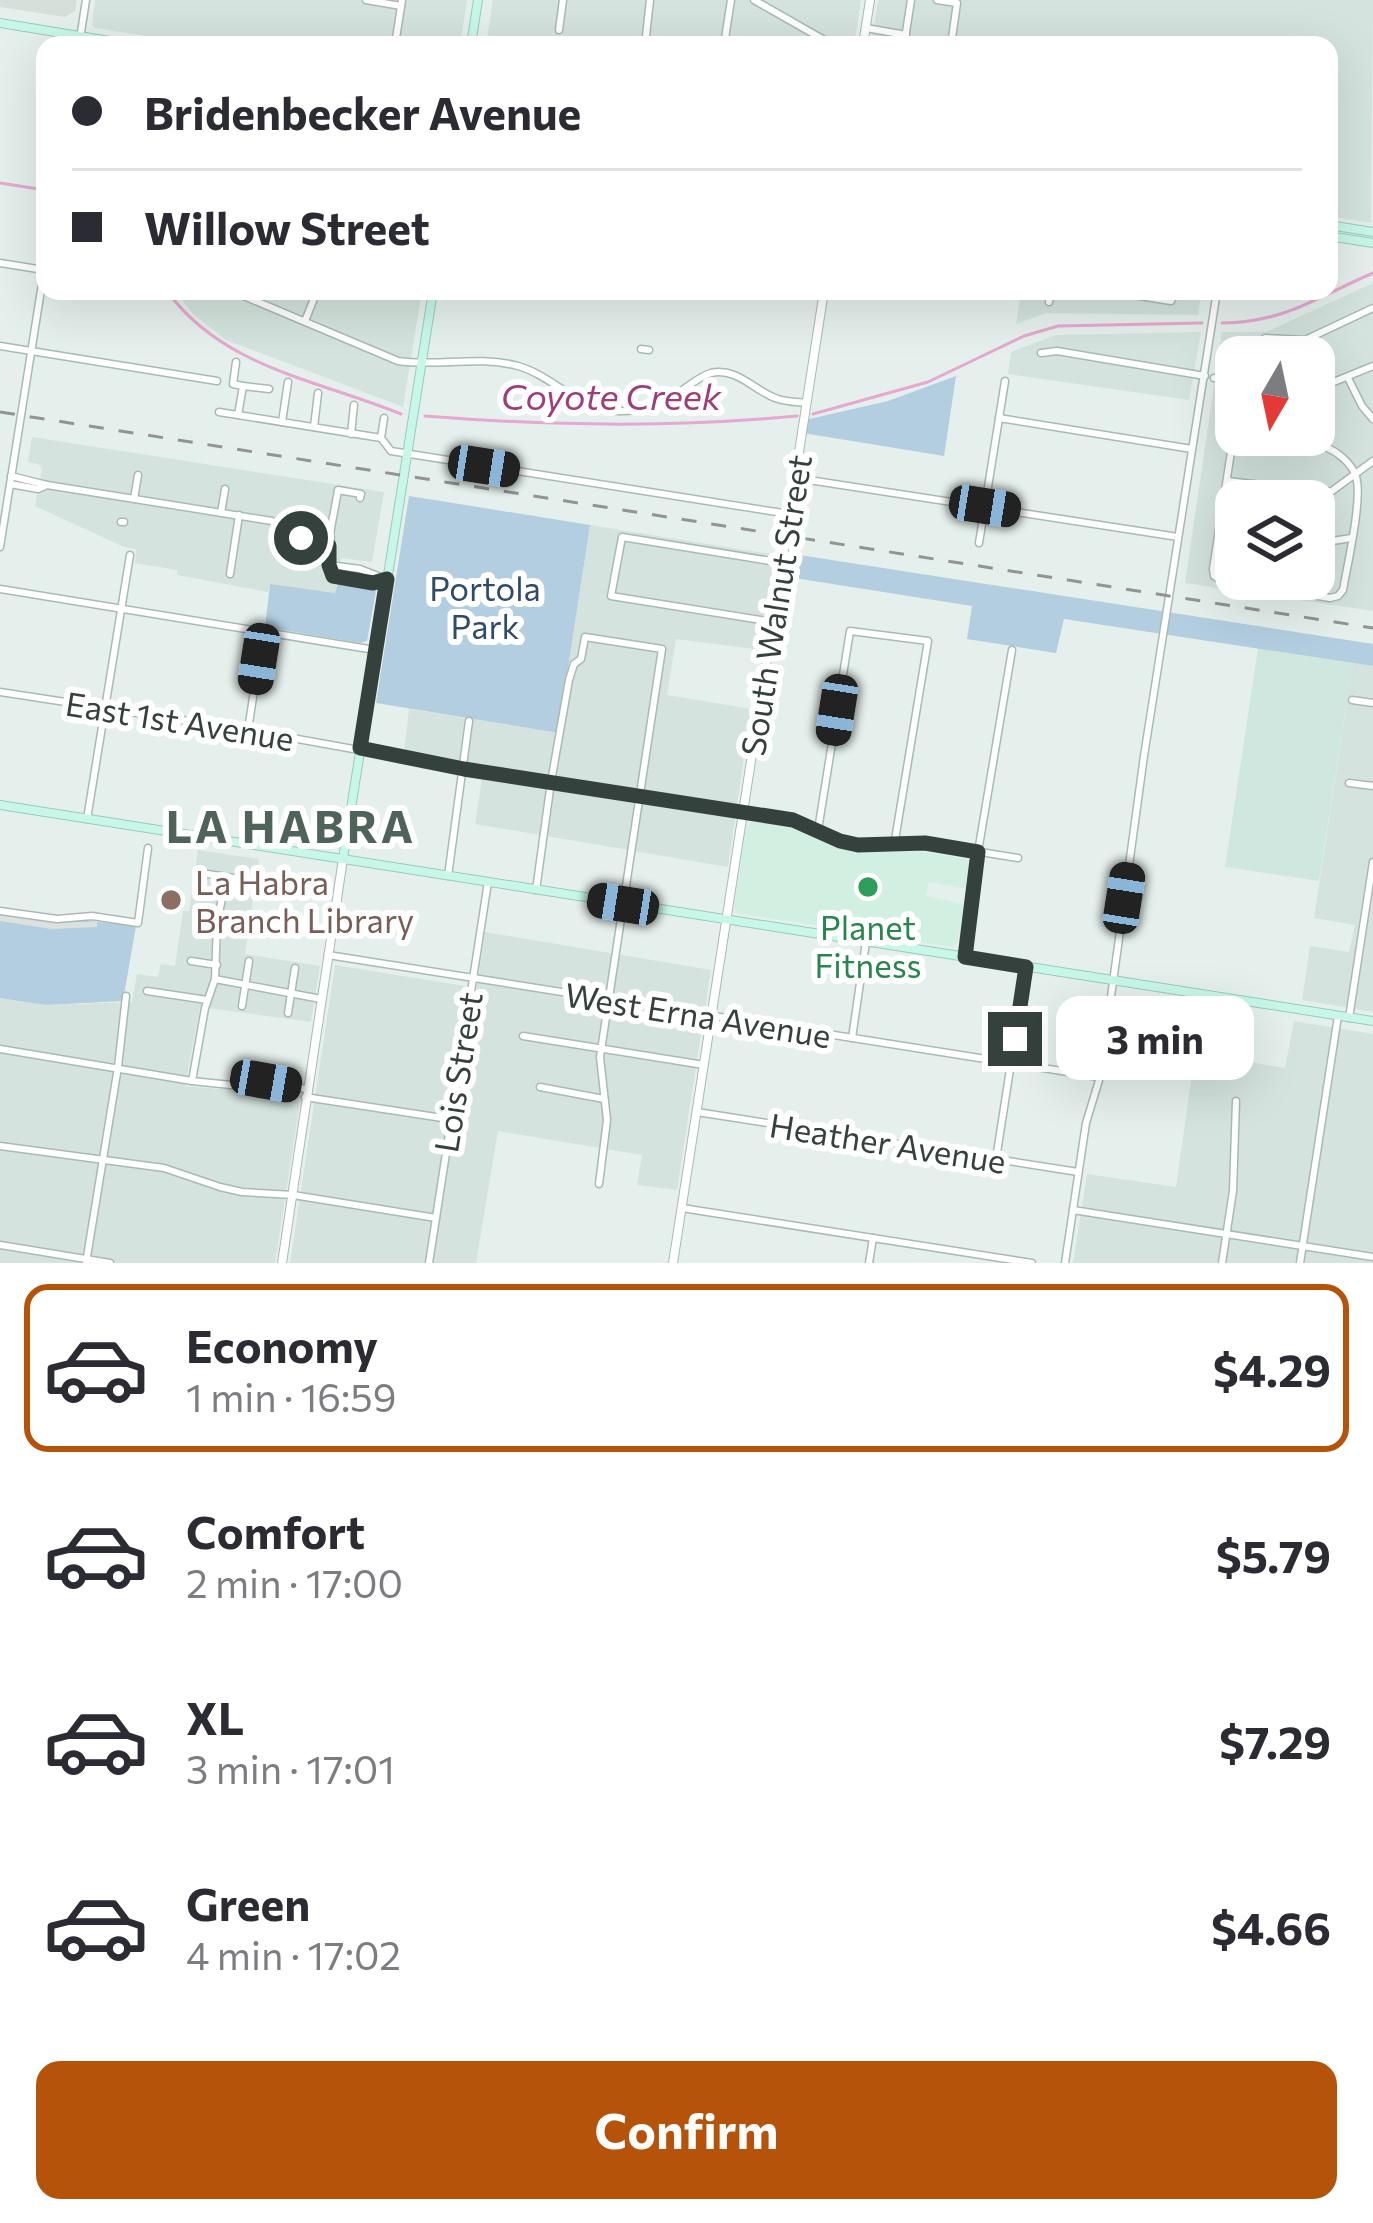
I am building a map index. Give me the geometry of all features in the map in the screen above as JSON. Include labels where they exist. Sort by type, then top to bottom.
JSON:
[{"type":"main road","points":[[472,36],[478,0]]},
{"type":"main road","points":[[0,23],[57,36]]},
{"type":"main road","points":[[1338,226],[1373,232]]},
{"type":"main road","points":[[1338,238],[1373,244]]},
{"type":"main road","points":[[343,860],[432,300]]},
{"type":"main road","points":[[0,805],[1373,1021]]},
{"type":"street","points":[[80,36],[86,0]]},
{"type":"street","points":[[366,0],[402,3],[396,36]]},
{"type":"street","points":[[559,30],[563,0]]},
{"type":"street","points":[[646,36],[650,0]]},
{"type":"street","points":[[725,36],[731,0]]},
{"type":"street","points":[[754,0],[817,36]]},
{"type":"street","points":[[864,36],[870,0]]},
{"type":"street","points":[[866,28],[906,34],[911,0]]},
{"type":"street","points":[[937,0],[957,3],[952,36]]},
{"type":"street","points":[[0,263],[36,267]]},
{"type":"street","points":[[0,547],[40,300]]},
{"type":"street","points":[[254,300],[398,361],[520,366],[587,404],[619,412],[666,400],[706,374],[716,373],[728,373],[781,400],[806,403]]},
{"type":"street","points":[[305,321],[313,300]]},
{"type":"street","name":"South Walnut Street","points":[[674,1263],[823,300]]},
{"type":"street","points":[[1065,1263],[1091,1101],[1100,1077],[1178,537],[1209,377],[1216,300]]},
{"type":"street","points":[[1314,336],[1373,308]]},
{"type":"street","points":[[0,346],[217,381]]},
{"type":"street","points":[[1041,353],[1057,351],[1215,377]]},
{"type":"street","points":[[236,362],[233,384],[269,389]]},
{"type":"street","points":[[1335,383],[1373,366]]},
{"type":"street","points":[[1348,378],[1373,419]]},
{"type":"street","points":[[979,543],[1005,381]]},
{"type":"street","points":[[282,422],[288,382]]},
{"type":"street","points":[[238,415],[243,386]]},
{"type":"street","points":[[314,428],[318,393]]},
{"type":"street","points":[[351,434],[354,405]]},
{"type":"street","points":[[219,412],[381,438],[392,451],[408,454],[790,514]]},
{"type":"street","points":[[381,438],[384,418]]},
{"type":"street","points":[[999,418],[1192,449]]},
{"type":"street","points":[[1335,453],[1356,475],[1358,490],[1343,590],[1335,597]]},
{"type":"street","points":[[1335,489],[1373,461]]},
{"type":"street","points":[[134,499],[138,475]]},
{"type":"street","points":[[796,478],[1178,537]]},
{"type":"street","points":[[11,480],[38,489],[47,485],[272,520],[299,536],[330,542]]},
{"type":"street","points":[[221,512],[225,489]]},
{"type":"street","points":[[360,498],[361,494],[338,490],[329,565],[387,579]]},
{"type":"street","points":[[230,574],[238,515]]},
{"type":"street","points":[[295,564],[299,536]]},
{"type":"street","points":[[773,622],[611,596],[622,537],[783,563]]},
{"type":"street","points":[[1335,541],[1351,538]]},
{"type":"street","points":[[87,819],[130,555]]},
{"type":"street","points":[[0,590],[375,650]]},
{"type":"street","points":[[818,830],[850,631],[928,641],[894,846]]},
{"type":"street","points":[[248,730],[263,632]]},
{"type":"street","points":[[536,890],[569,680],[581,659],[585,637],[662,649],[601,1048],[607,1120],[599,1184]]},
{"type":"street","points":[[965,957],[1012,650]]},
{"type":"street","name":"East 1st Avenue","points":[[0,692],[793,820],[858,845],[925,843],[1018,858]]},
{"type":"street","points":[[1352,700],[1373,703]]},
{"type":"street","points":[[448,876],[469,721]]},
{"type":"street","points":[[1349,783],[1373,786]]},
{"type":"street","points":[[0,911],[138,923],[148,848]]},
{"type":"street","points":[[282,1263],[343,860]]},
{"type":"street","points":[[1300,1263],[1373,862]]},
{"type":"street","points":[[201,873],[247,880]]},
{"type":"street","points":[[192,1081],[218,965],[218,924],[226,877]]},
{"type":"street","name":"Lois Street","points":[[429,1263],[488,882]]},
{"type":"street","points":[[852,1038],[866,942]]},
{"type":"street","name":"West Erna Avenue","points":[[328,955],[1100,1077]]},
{"type":"street","points":[[191,961],[218,965]]},
{"type":"street","points":[[242,1006],[249,961]]},
{"type":"street","points":[[996,1159],[1026,967]]},
{"type":"street","points":[[288,1012],[295,968]]},
{"type":"street","points":[[215,979],[321,999]]},
{"type":"street","points":[[147,991],[207,1000]]},
{"type":"street","points":[[86,1261],[126,996]]},
{"type":"street","points":[[524,1036],[704,1065]]},
{"type":"street","points":[[0,1049],[192,1081],[230,1085],[266,1081],[449,1119]]},
{"type":"street","points":[[540,1087],[604,1099]]},
{"type":"street","points":[[1222,1263],[1233,1192],[1236,1101]]},
{"type":"street","name":"Heather Avenue","points":[[697,1112],[1079,1172]]},
{"type":"street","points":[[0,1146],[164,1168],[242,1192],[436,1217]]},
{"type":"street","points":[[682,1208],[1032,1263]]},
{"type":"street","points":[[1073,1210],[1373,1257]]},
{"type":"street","points":[[869,1263],[873,1238]]},
{"type":"street","points":[[0,1245],[110,1263]]},
{"type":"shaded area","points":[[0,0],[77,0],[75,11],[65,17],[0,7]]},
{"type":"shaded area","points":[[95,0],[467,0],[461,36],[146,36],[92,25]]},
{"type":"shaded area","points":[[493,0],[861,0],[855,36],[487,36]]},
{"type":"shaded area","points":[[878,0],[1373,0],[1371,223],[1338,218],[1338,36],[872,36]]},
{"type":"shaded area","points":[[1373,283],[1373,611],[1299,600],[1335,600],[1335,480],[1215,480],[1215,587],[1185,583],[1215,379],[1215,456],[1335,456],[1335,336],[1221,336],[1222,332],[1266,332]]},
{"type":"shaded area","points":[[182,300],[421,300],[403,407],[226,340]]},
{"type":"shaded area","points":[[1020,300],[1200,300],[1198,315],[1046,313],[1016,324]]},
{"type":"shaded area","points":[[1201,332],[1189,400],[1008,374],[1011,352],[1056,335]]},
{"type":"shaded area","points":[[32,437],[384,492],[372,562],[341,558],[335,593],[270,585],[268,592],[135,563],[136,549],[35,506],[42,469],[28,462]]},
{"type":"shaded area","points":[[590,525],[777,555],[762,650],[676,639],[667,695],[751,709],[728,867],[475,824],[484,766],[404,753],[409,709],[558,733]]},
{"type":"shaded area","points":[[1258,648],[1353,663],[1319,881],[1225,867]]},
{"type":"shaded area","points":[[1353,663],[1373,666],[1373,1012],[1302,1000],[1310,946],[1349,952],[1355,925],[1314,918]]},
{"type":"shaded area","points":[[751,821],[793,828],[842,847],[928,852],[969,860],[968,889],[929,882],[926,896],[964,904],[958,942],[952,947],[736,913],[746,828]]},
{"type":"shaded area","points":[[198,850],[259,859],[245,954],[320,966],[311,1022],[200,1007],[185,1086],[262,1087],[301,1096],[275,1263],[0,1263],[0,998],[46,1005],[132,1002],[137,974],[158,977],[161,964],[175,966]]},
{"type":"shaded area","points":[[0,914],[52,922],[97,922],[97,927],[51,929],[0,921]]},
{"type":"shaded area","points":[[485,932],[711,970],[677,1190],[637,1185],[642,1155],[498,1131],[476,1263],[290,1263],[335,965],[477,988]]},
{"type":"shaded area","points":[[1294,1021],[1373,1034],[1373,1263],[1073,1263],[1087,1174],[1176,1187],[1195,1053],[1285,1068]]},
{"type":"green space","points":[[956,376],[944,456],[803,433],[805,420],[888,401]]},
{"type":"green space","name":"Portola Park","points":[[409,496],[590,525],[558,733],[376,703]]},
{"type":"green space","points":[[793,554],[1373,644],[1373,666],[1064,619],[1056,653],[967,639],[972,606],[788,577]]},
{"type":"green space","points":[[338,582],[376,591],[367,641],[265,627],[270,584],[335,593]]},
{"type":"green space","points":[[0,912],[136,926],[123,1001],[46,1005],[0,998]]},
{"type":"waterway","name":"Coyote Creek","points":[[0,183],[36,189]]},
{"type":"waterway","name":"Coyote Creek","points":[[1338,289],[1373,273]]},
{"type":"waterway","name":"Coyote Creek","points":[[175,300],[216,338],[244,355],[401,414]]},
{"type":"waterway","name":"Coyote Creek","points":[[1222,323],[1265,318],[1315,300]]},
{"type":"waterway","name":"Coyote Creek","points":[[813,414],[928,382],[1024,336],[1058,326],[1202,323]]},
{"type":"waterway","name":"Coyote Creek","points":[[425,416],[611,424],[797,416]]},
{"type":"railway","points":[[0,412],[1373,628]]},
{"type":"place","name":"Planet Fitness","points":[[868,887]]},
{"type":"place","name":"La Habra Branch Library","points":[[171,900]]},
{"type":"district","name":"LA HABRA","points":[[291,824]]},
{"type":"route","points":[[301,538],[329,546],[333,576],[373,583],[387,579],[360,748],[464,769],[793,820],[858,845],[925,843],[978,852],[965,957],[1026,967],[1015,1039]]}]
